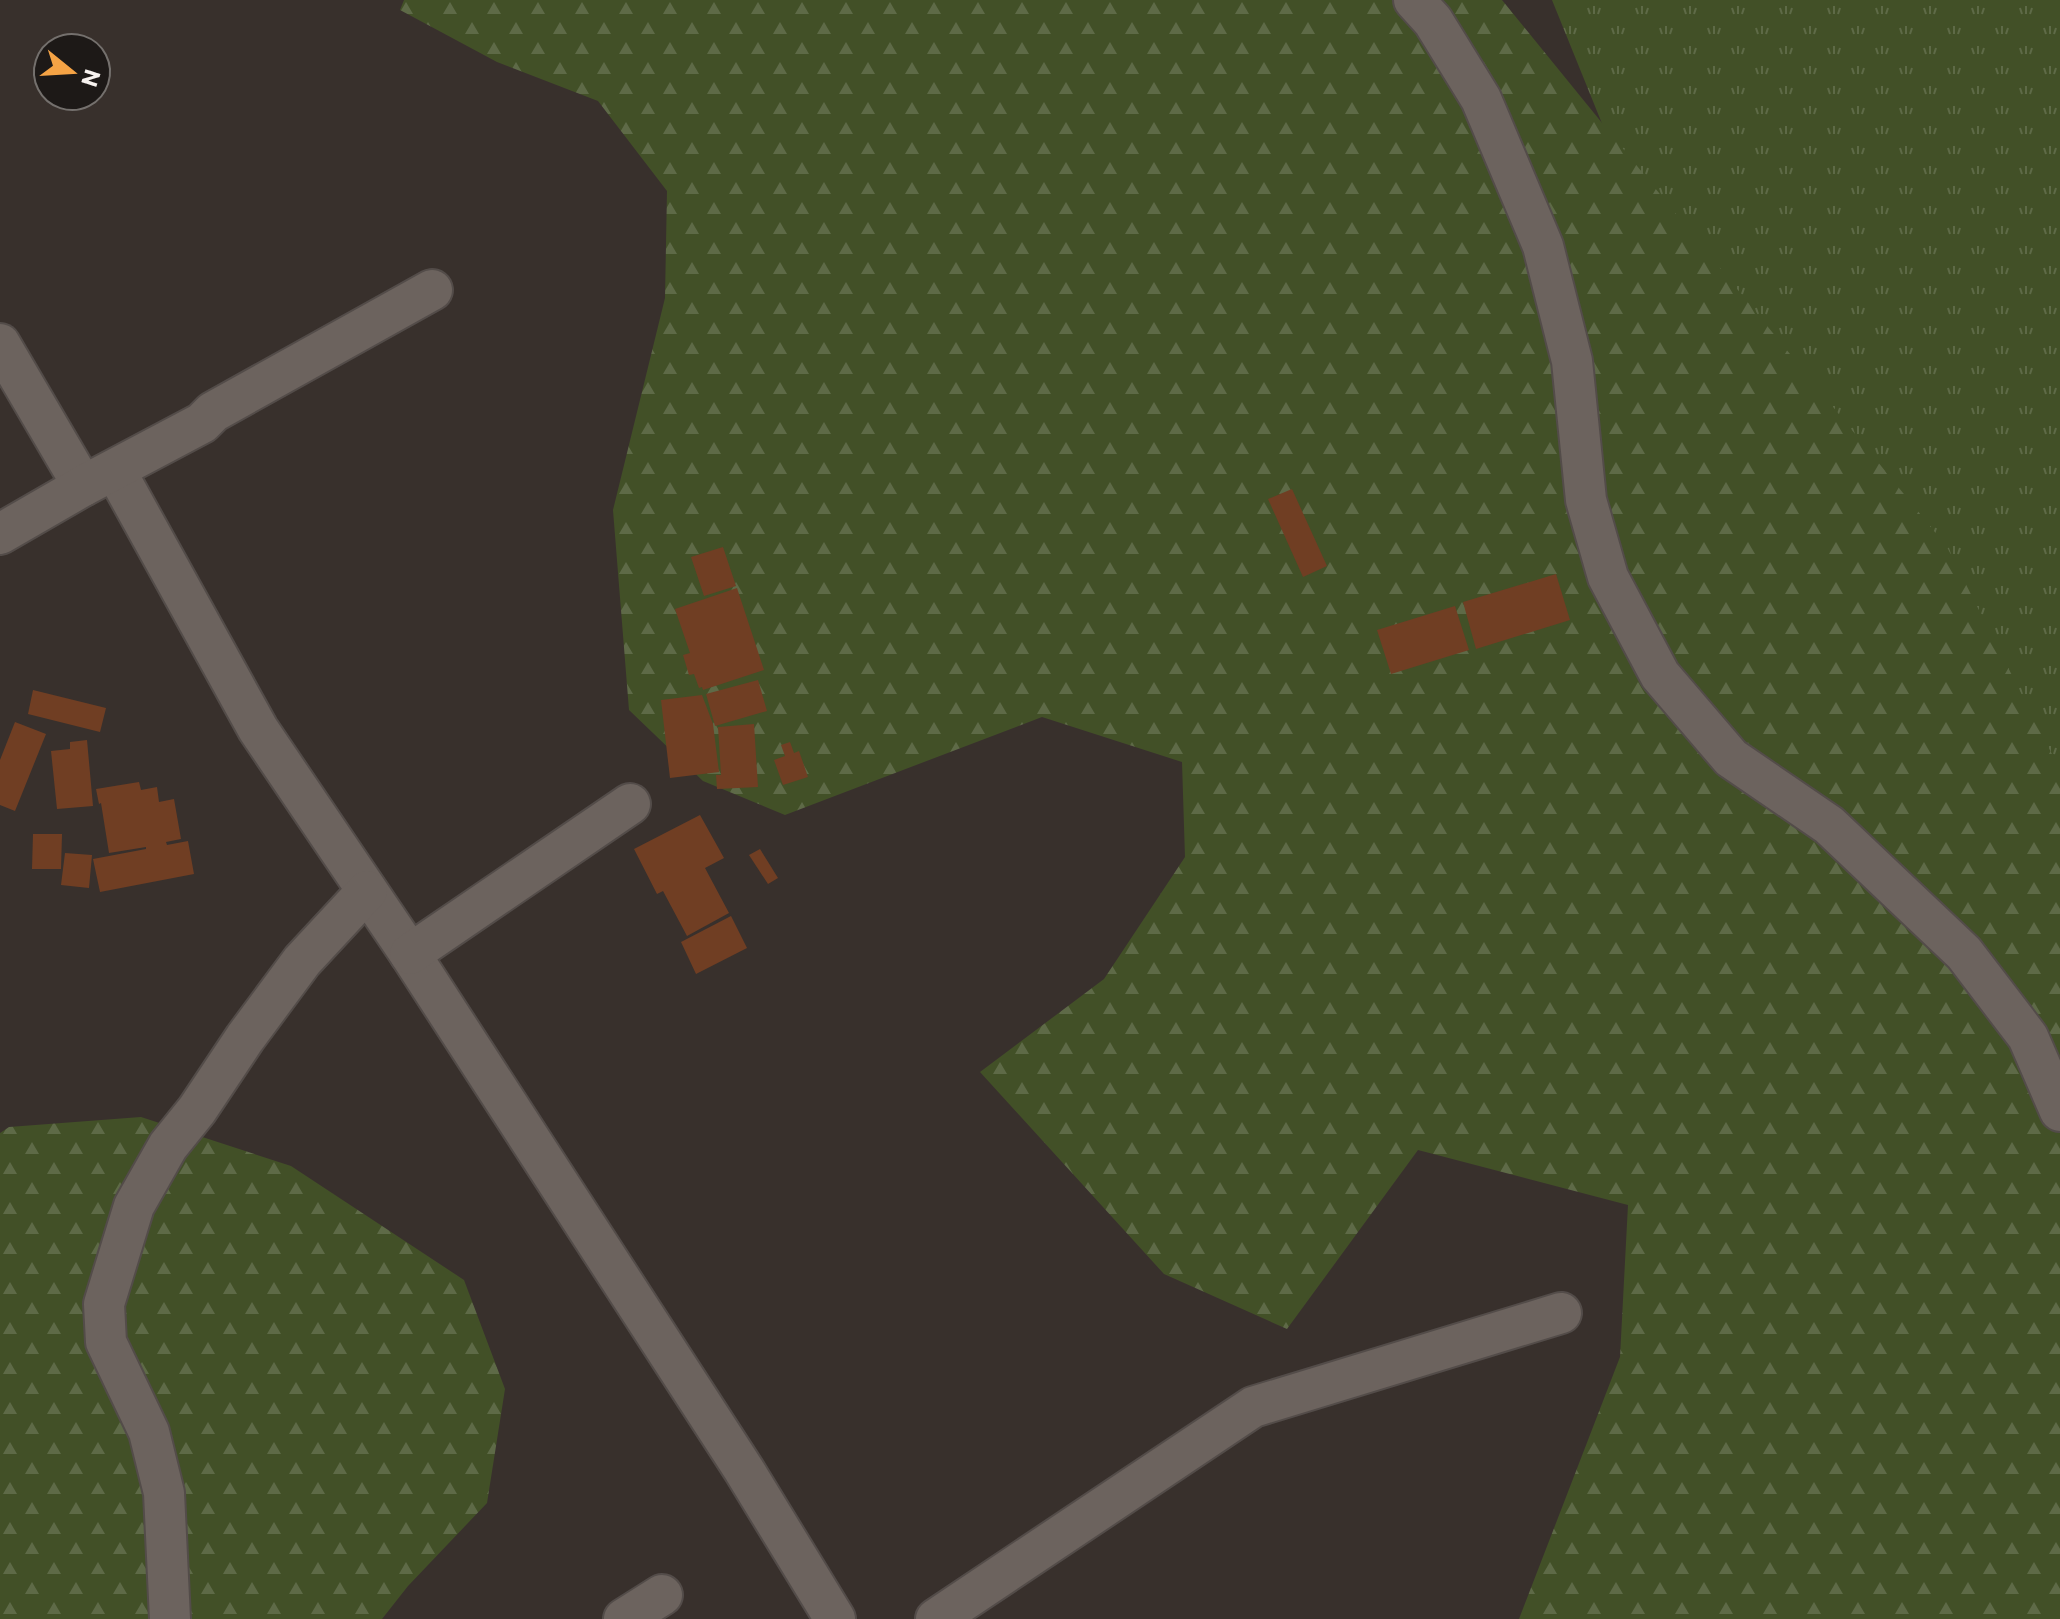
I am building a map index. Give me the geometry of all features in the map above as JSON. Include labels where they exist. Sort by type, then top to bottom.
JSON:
[{"type":"street","points":[[1414,0],[1433,21],[1481,99],[1543,246],[1572,361],[1586,500],[1608,577],[1660,675],[1731,758],[1829,825],[1964,953],[2028,1037],[2060,1111]]},
{"type":"street","points":[[0,534],[202,423],[213,412],[432,290]]},
{"type":"street","points":[[0,344],[99,478],[258,729],[410,954],[744,1470],[835,1619]]},
{"type":"street","points":[[410,954],[630,804]]},
{"type":"street","points":[[170,1619],[164,1493],[149,1432],[106,1342],[104,1304],[134,1206],[168,1146],[302,961],[367,891]]},
{"type":"street","points":[[936,1619],[1253,1407],[1561,1313]]},
{"type":"street","points":[[624,1619],[662,1595]]},
{"type":"green space","points":[[404,0],[1502,0],[1947,547],[2060,770],[2060,1619],[1519,1619],[1620,1357],[1628,1205],[1418,1150],[1287,1329],[1164,1274],[980,1072],[1104,979],[1185,857],[1182,762],[1042,717],[785,815],[703,781],[629,710],[613,510],[665,298],[667,191],[598,101],[497,62],[400,10]]},
{"type":"green space","points":[[1552,0],[2060,0],[2060,1226],[1703,373]]},
{"type":"green space","points":[[141,1117],[291,1166],[464,1280],[505,1389],[487,1503],[408,1586],[382,1619],[0,1619],[0,1133],[9,1127]]},
{"type":"building","points":[[1292,489],[1327,566],[1303,577],[1268,499]]},
{"type":"building","points":[[723,547],[736,586],[704,596],[691,557]]},
{"type":"building","points":[[1556,574],[1570,620],[1476,649],[1463,602]]},
{"type":"building","points":[[737,588],[764,670],[703,690],[699,688],[694,674],[689,675],[683,655],[690,653],[675,609]]},
{"type":"building","points":[[1455,606],[1469,650],[1391,674],[1377,630]]},
{"type":"building","points":[[758,680],[767,711],[715,726],[706,694]]},
{"type":"building","points":[[33,690],[106,708],[100,732],[28,714]]},
{"type":"building","points":[[702,695],[713,724],[719,772],[670,778],[661,700]]},
{"type":"building","points":[[15,722],[46,734],[15,811],[0,805],[0,760]]},
{"type":"building","points":[[754,724],[758,787],[717,789],[716,775],[721,775],[718,727]]},
{"type":"building","points":[[87,740],[93,806],[57,809],[51,751],[70,749],[70,742]]},
{"type":"building","points":[[790,742],[794,753],[799,751],[808,777],[783,785],[774,760],[785,756],[781,745]]},
{"type":"building","points":[[139,782],[141,790],[157,787],[159,802],[174,799],[181,839],[166,842],[167,845],[188,841],[194,874],[100,892],[93,859],[146,847],[109,853],[96,789]]},
{"type":"building","points":[[700,815],[724,858],[705,868],[729,913],[687,936],[663,891],[657,894],[634,849]]},
{"type":"building","points":[[33,834],[62,834],[61,869],[32,869]]},
{"type":"building","points":[[760,849],[778,878],[768,884],[749,855]]},
{"type":"building","points":[[65,853],[92,855],[89,888],[61,885]]},
{"type":"building","points":[[731,916],[747,948],[696,974],[681,942]]}]
